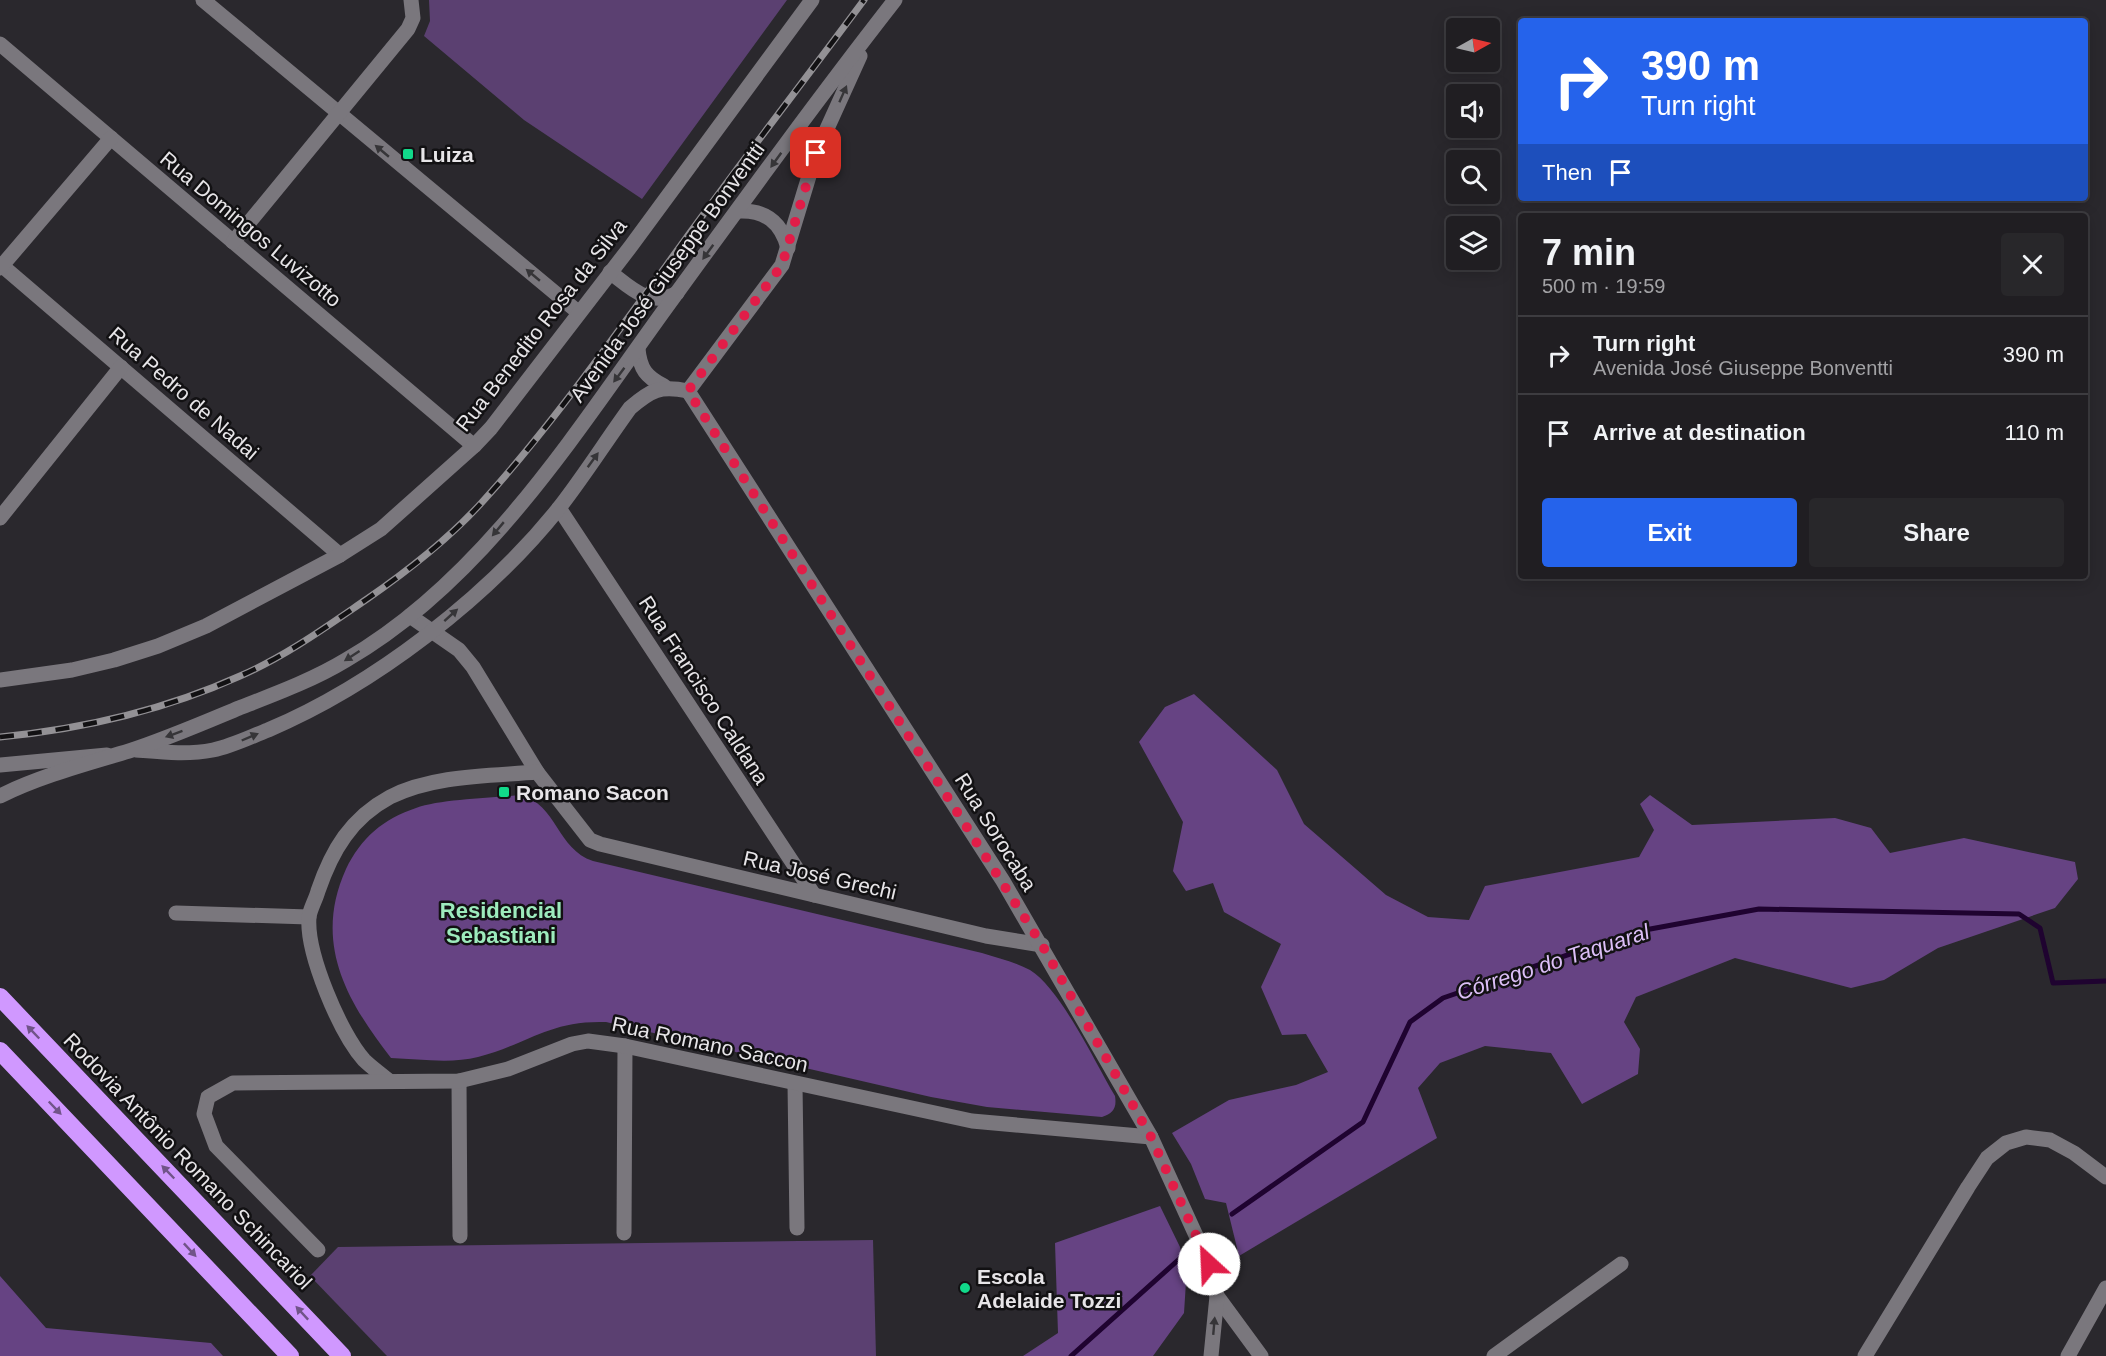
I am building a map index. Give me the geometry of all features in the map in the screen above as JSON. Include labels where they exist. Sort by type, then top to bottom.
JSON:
[{"type":"highway","name":"Rodovia Antônio Romano Schincariol","points":[[0,997],[342,1356]]},
{"type":"highway","points":[[0,1051],[291,1356]]},
{"type":"street","points":[[203,0],[578,312]]},
{"type":"street","points":[[233,242],[408,29],[413,18],[411,0]]},
{"type":"street","name":"Rua Benedito Rosa da Silva","points":[[0,680],[72,670],[158,646],[206,626],[340,555],[381,529],[474,446],[610,272],[812,0]]},
{"type":"street","points":[[638,349],[643,370],[650,378],[664,386],[688,391],[774,279],[788,248],[816,153],[873,29],[895,0]]},
{"type":"street","name":"Avenida José Giuseppe Bonventti","points":[[0,796],[131,750],[314,676],[347,660],[410,616],[440,590],[525,498],[638,349],[676,293],[873,29]]},
{"type":"street","name":"Rua Domingos Luvizotto","points":[[0,44],[474,446]]},
{"type":"street","points":[[1,266],[111,138]]},
{"type":"street","points":[[739,211],[761,213],[771,218],[782,231],[788,248]]},
{"type":"street","name":"Rua Pedro de Nadai","points":[[1,266],[340,555]]},
{"type":"street","points":[[610,272],[644,297],[661,299],[676,293]]},
{"type":"street","points":[[644,297],[650,330]]},
{"type":"street","points":[[0,518],[121,367]]},
{"type":"street","name":"Avenida José Giuseppe Bonventti","points":[[131,750],[182,753],[212,750],[233,744],[330,701],[434,631],[512,560],[559,508],[630,408],[642,398],[664,386]]},
{"type":"street","name":"Rua Sorocaba","points":[[688,391],[1042,945],[1151,1137],[1209,1264],[1217,1296],[1211,1356]]},
{"type":"street","name":"Rua Francisco Caldana","points":[[559,508],[814,895]]},
{"type":"street","points":[[388,1080],[363,1059],[331,1004],[320,977],[309,917],[337,847],[349,828],[364,813],[410,788],[443,782],[537,772],[473,667],[459,650],[410,616]]},
{"type":"street","points":[[0,765],[92,755],[113,755]]},
{"type":"street","name":"Rua José Grechi","points":[[537,772],[590,840],[600,844],[986,936],[1042,945]]},
{"type":"street","points":[[176,914],[309,917]]},
{"type":"street","name":"Rua Romano Saccon","points":[[318,1250],[216,1146],[204,1114],[208,1097],[233,1083],[459,1081],[508,1070],[572,1044],[588,1041],[625,1046],[972,1121],[1151,1137]]},
{"type":"street","points":[[624,1233],[625,1046]]},
{"type":"street","points":[[459,1081],[460,1236]]},
{"type":"street","points":[[795,1084],[797,1228]]},
{"type":"street","points":[[1865,1356],[1987,1158],[2006,1143],[2026,1137],[2050,1140],[2074,1153],[2106,1177]]},
{"type":"street","points":[[1494,1356],[1621,1264]]},
{"type":"street","points":[[2068,1356],[2106,1288]]},
{"type":"street","points":[[1217,1296],[1261,1356]]},
{"type":"shaded area","points":[[429,0],[787,0],[642,199],[524,120],[424,36],[430,21]]},
{"type":"shaded area","points":[[1194,694],[1277,770],[1304,824],[1386,895],[1428,917],[1469,920],[1485,886],[1639,857],[1654,830],[1640,804],[1650,795],[1692,825],[1835,818],[1871,828],[1890,853],[1964,838],[2075,862],[2078,879],[2055,908],[1938,948],[1884,980],[1851,988],[1735,958],[1636,997],[1624,1022],[1640,1049],[1638,1074],[1582,1104],[1551,1053],[1485,1046],[1440,1063],[1418,1088],[1437,1138],[1239,1256],[1226,1203],[1205,1199],[1191,1164],[1172,1133],[1229,1100],[1296,1085],[1328,1072],[1306,1034],[1282,1035],[1261,987],[1281,944],[1224,912],[1213,883],[1186,891],[1173,871],[1183,822],[1139,742],[1165,707]]},
{"type":"shaded area","points":[[521,795],[533,800],[542,808],[572,847],[593,861],[982,953],[1030,970],[1053,993],[1077,1028],[1115,1096],[1113,1110],[1102,1117],[987,1107],[931,1097],[606,1022],[586,1022],[554,1029],[496,1052],[468,1059],[391,1058],[360,1014],[339,969],[334,946],[333,921],[337,896],[346,869],[359,848],[374,831],[404,813],[439,803]]},
{"type":"shaded area","points":[[1160,1206],[1180,1247],[1186,1282],[1184,1313],[1153,1356],[1023,1356],[1058,1333],[1055,1243]]},
{"type":"shaded area","points":[[873,1240],[876,1356],[387,1356],[310,1276],[338,1247]]},
{"type":"shaded area","points":[[0,1276],[46,1328],[211,1343],[223,1356],[0,1356]]},
{"type":"waterway","name":"Córrego do Taquaral","points":[[1232,1214],[1363,1122],[1410,1022],[1443,998],[1634,932],[1759,909],[2019,914],[2040,928],[2053,983],[2106,981]]},
{"type":"waterway","name":"Córrego do Taquaral","points":[[1071,1356],[1186,1253]]},
{"type":"railway","points":[[0,737],[62,729],[123,716],[212,688],[290,650],[414,565],[484,500],[555,415],[864,0]]},
{"type":"place","name":"Luiza","points":[[408,154]]},
{"type":"place","name":"Romano Sacon","points":[[504,792]]},
{"type":"place","name":"Escola Adelaide Tozzi","points":[[965,1288]]},
{"type":"district","name":"Residencial Sebastiani","points":[[501,922]]},
{"type":"route","points":[[816,153],[782,265],[774,279],[688,391],[1042,945],[1151,1137],[1209,1264]]}]
